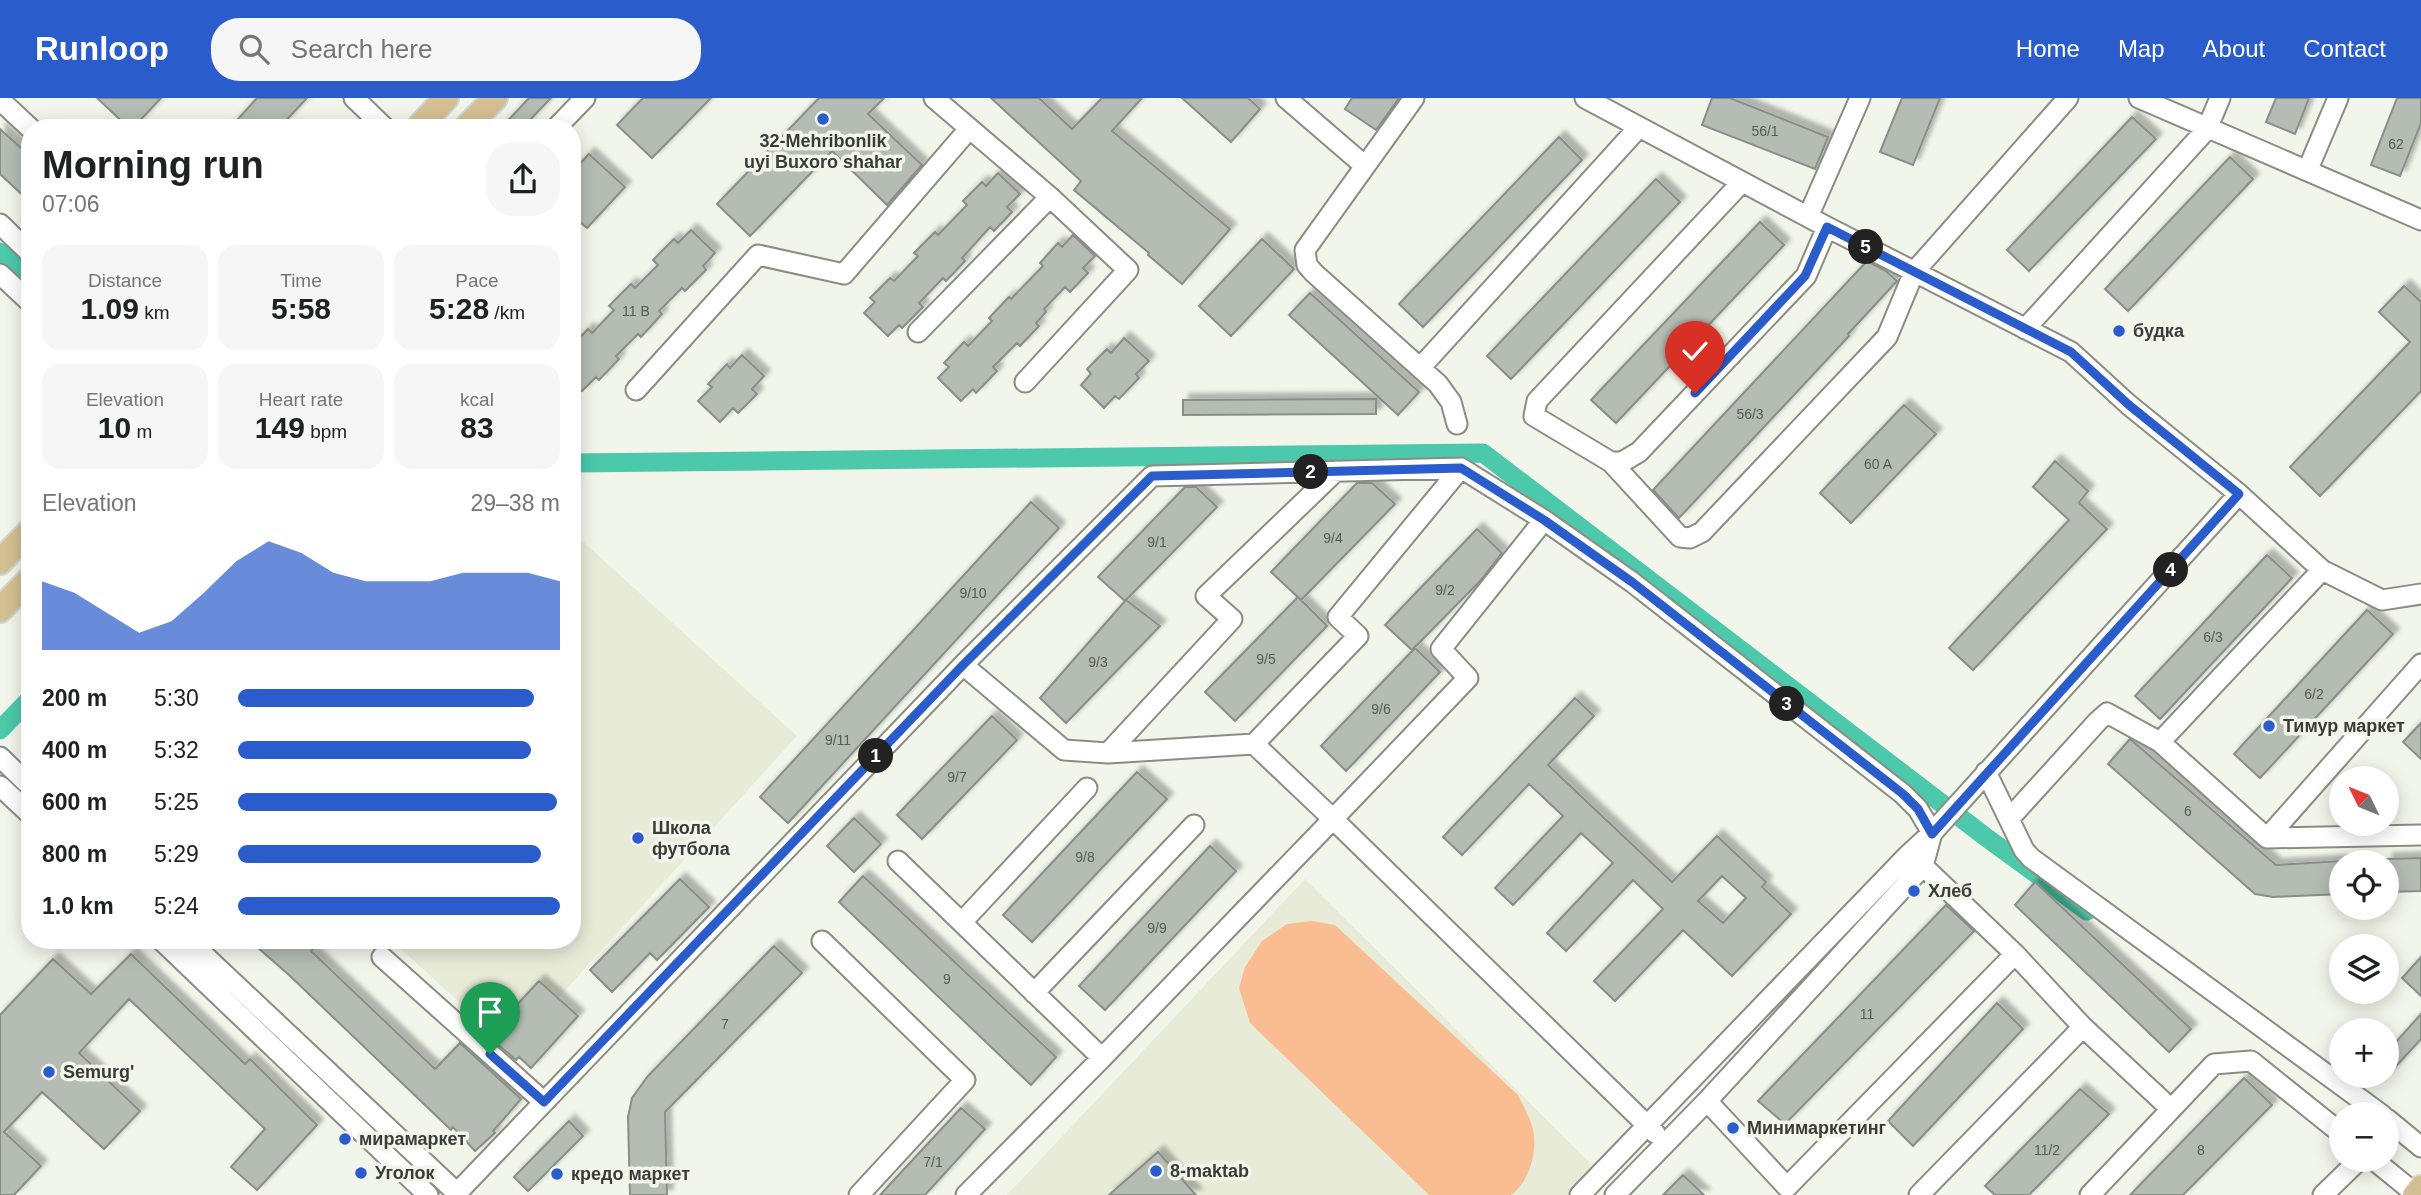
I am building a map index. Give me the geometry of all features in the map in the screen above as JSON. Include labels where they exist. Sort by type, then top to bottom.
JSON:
[{"type":"main road","points":[[426,119],[446,98]]},
{"type":"main road","points":[[475,119],[495,98]]},
{"type":"main road","points":[[0,562],[21,540]]},
{"type":"main road","points":[[0,610],[21,588]]},
{"type":"main road","points":[[2416,1195],[2421,1188]]},
{"type":"street","points":[[565,119],[585,98]]},
{"type":"street","points":[[934,98],[1050,197],[1128,270],[1025,382]]},
{"type":"street","points":[[1286,98],[1365,166]]},
{"type":"street","points":[[1414,98],[1305,250],[1307,265],[1438,384],[1451,402],[1457,424]]},
{"type":"street","points":[[1585,98],[1827,227],[2071,352],[2129,405],[2239,494],[2322,570],[2382,600],[2421,594]]},
{"type":"street","points":[[1808,217],[1860,98]]},
{"type":"street","points":[[1742,182],[1537,401],[1534,416],[1611,462],[1680,537],[1690,538],[1702,532],[1887,337],[1914,272],[2068,98]]},
{"type":"street","points":[[2139,98],[2421,220]]},
{"type":"street","points":[[2025,329],[2207,129],[2220,98]]},
{"type":"street","points":[[2308,169],[2338,98]]},
{"type":"street","points":[[0,100],[21,120]]},
{"type":"street","points":[[359,103],[376,119]]},
{"type":"street","points":[[1420,368],[1639,127]]},
{"type":"street","points":[[636,390],[758,255],[844,274],[969,129]]},
{"type":"street","points":[[918,331],[1050,197]]},
{"type":"street","points":[[0,224],[21,244]]},
{"type":"street","points":[[1611,462],[1622,462],[1639,452],[1805,276],[1827,227]]},
{"type":"street","points":[[0,274],[21,294]]},
{"type":"street","points":[[963,665],[1064,750],[1108,753],[1254,744],[1358,636],[1338,617],[1461,468]]},
{"type":"street","points":[[198,949],[457,1194],[963,665],[1152,476],[1461,468],[1544,520],[1632,582],[1903,794],[1918,809],[1932,834],[1923,866],[1707,1101],[1615,1195]]},
{"type":"street","points":[[1108,753],[1232,619],[1206,596],[1336,471]]},
{"type":"street","points":[[1580,1195],[1907,856],[1932,834],[2239,494]]},
{"type":"street","points":[[966,1195],[1102,1058],[1468,678],[1441,649],[1544,520]]},
{"type":"street","points":[[2160,742],[2322,570]]},
{"type":"street","points":[[2267,838],[2421,664]]},
{"type":"street","points":[[2009,819],[2107,713],[2160,742],[2267,838],[2421,835]]},
{"type":"street","points":[[1254,744],[1665,1143]]},
{"type":"street","points":[[0,757],[21,777]]},
{"type":"street","points":[[1986,772],[2024,850],[2031,858],[2364,1102]]},
{"type":"street","points":[[0,786],[21,806]]},
{"type":"street","points":[[962,922],[1087,788]]},
{"type":"street","points":[[1034,993],[1194,825]]},
{"type":"street","points":[[898,861],[1102,1058]]},
{"type":"street","points":[[1923,866],[2015,954],[2083,1027],[2171,1109]]},
{"type":"street","points":[[822,941],[965,1080],[859,1195]]},
{"type":"street","points":[[170,949],[428,1195]]},
{"type":"street","points":[[1707,1101],[1791,1191],[2015,954]]},
{"type":"street","points":[[382,957],[544,1102]]},
{"type":"street","points":[[1919,1195],[2083,1027]]},
{"type":"street","points":[[2090,1195],[2214,1064],[2251,1061],[2329,1124]]},
{"type":"street","points":[[2399,1129],[2421,1147]]},
{"type":"street","points":[[2323,1195],[2347,1172]]},
{"type":"street","points":[[2388,1172],[2416,1195]]},
{"type":"shaded area","name":"Школа футбола","points":[[581,540],[797,736],[558,998],[539,981],[492,1032],[401,949],[581,949]]},
{"type":"shaded area","points":[[1305,879],[1594,1167],[1569,1195],[1007,1195]]},
{"type":"shaded area","points":[[1312,921],[1335,925],[1518,1095],[1532,1126],[1534,1148],[1527,1175],[1511,1195],[1429,1195],[1250,1023],[1239,988],[1245,967],[1262,941],[1287,924]]},
{"type":"building","points":[[97,98],[161,98],[141,119],[119,119]]},
{"type":"building","points":[[257,98],[307,98],[287,119],[238,119]]},
{"type":"building","points":[[529,98],[551,98],[531,119],[509,119]]},
{"type":"building","points":[[643,98],[711,98],[652,158],[617,125]]},
{"type":"building","points":[[819,98],[884,98],[868,114],[922,165],[887,205],[832,151],[750,236],[717,204]]},
{"type":"building","points":[[991,98],[1039,98],[1072,129],[1102,98],[1142,98],[1112,131],[1230,229],[1182,284],[1074,190],[1081,181]]},
{"type":"building","points":[[1182,98],[1248,98],[1260,109],[1231,142]]},
{"type":"building","points":[[1352,98],[1399,98],[1376,130],[1345,109]]},
{"type":"building","points":[[1712,98],[1730,98],[1828,137],[1815,169],[1702,125]]},
{"type":"building","points":[[1902,98],[1940,98],[1913,165],[1880,152]]},
{"type":"building","points":[[2276,98],[2309,98],[2295,134],[2266,122]]},
{"type":"building","points":[[2397,98],[2421,98],[2421,123],[2400,176],[2371,165]]},
{"type":"building","points":[[2132,117],[2156,139],[2029,271],[2007,250]]},
{"type":"building","points":[[0,129],[21,148],[21,194],[0,174]]},
{"type":"building","points":[[1559,137],[1582,160],[1423,327],[1399,304]]},
{"type":"building","points":[[589,154],[625,187],[587,228],[581,223],[581,162]]},
{"type":"building","points":[[2230,157],[2253,179],[2128,311],[2105,289]]},
{"type":"building","points":[[998,173],[1020,194],[1007,207],[1012,212],[994,231],[990,227],[962,258],[965,261],[946,281],[943,278],[919,303],[923,307],[902,328],[899,325],[888,336],[864,313],[875,302],[870,298],[890,278],[894,281],[918,256],[914,253],[935,232],[938,235],[967,205],[963,201],[982,182],[986,186]]},
{"type":"building","points":[[1656,179],[1680,202],[1511,379],[1487,356]]},
{"type":"building","points":[[1760,222],[1784,245],[1616,423],[1591,400]]},
{"type":"building","points":[[691,230],[715,253],[703,266],[706,270],[685,291],[682,288],[659,311],[662,314],[641,337],[638,334],[616,356],[619,359],[599,380],[596,377],[582,391],[581,336],[588,329],[592,333],[614,310],[609,306],[631,284],[635,288],[658,265],[653,260],[674,239],[678,243]]},
{"type":"building","points":[[1073,235],[1095,256],[1083,268],[1088,273],[1070,292],[1065,287],[1044,309],[1046,312],[1036,323],[1039,326],[1020,346],[1017,343],[993,367],[997,371],[976,393],[973,389],[961,401],[938,378],[949,367],[944,363],[964,342],[968,346],[992,321],[989,318],[1043,266],[1040,263],[1058,243],[1062,247]]},
{"type":"building","points":[[1262,239],[1294,269],[1231,336],[1199,306]]},
{"type":"building","points":[[1867,261],[1886,271],[1897,281],[1679,518],[1653,490]]},
{"type":"building","points":[[2404,286],[2421,302],[2421,391],[2320,496],[2290,467],[2410,342],[2379,312]]},
{"type":"building","points":[[1310,293],[1419,392],[1398,415],[1289,315]]},
{"type":"building","points":[[1124,338],[1149,361],[1136,374],[1139,378],[1119,399],[1115,396],[1104,408],[1081,385],[1091,374],[1087,369],[1107,349],[1111,353]]},
{"type":"building","points":[[742,355],[764,376],[752,389],[757,394],[738,413],[733,408],[720,422],[698,401],[712,387],[708,384],[727,364],[730,368]]},
{"type":"building","points":[[1376,399],[1376,414],[1183,415],[1183,400]]},
{"type":"building","points":[[1904,405],[1936,434],[1851,523],[1820,493]]},
{"type":"building","points":[[2055,461],[2088,491],[2079,503],[2107,529],[1973,670],[1949,648],[2069,520],[2033,487]]},
{"type":"building","points":[[1357,483],[1372,483],[1395,504],[1301,600],[1271,572]]},
{"type":"building","points":[[1185,487],[1196,487],[1217,507],[1126,600],[1160,626],[1066,723],[1040,698],[1125,601],[1098,577]]},
{"type":"building","points":[[1031,502],[1059,528],[788,823],[760,797]]},
{"type":"building","points":[[1477,529],[1502,553],[1480,581],[1412,650],[1385,625]]},
{"type":"building","points":[[2267,555],[2292,578],[2160,719],[2135,696]]},
{"type":"building","points":[[1298,597],[1327,626],[1235,721],[1205,692]]},
{"type":"building","points":[[2367,610],[2393,634],[2260,778],[2234,754]]},
{"type":"building","points":[[1415,648],[1440,672],[1346,771],[1321,746]]},
{"type":"building","points":[[1575,698],[1594,716],[1548,765],[1672,882],[1717,836],[1766,882],[1762,887],[1791,914],[1732,976],[1683,930],[1615,1001],[1594,981],[1663,909],[1633,880],[1566,951],[1547,933],[1613,863],[1581,833],[1513,905],[1495,888],[1563,816],[1529,784],[1462,855],[1443,837]],"holes":[[[1722,876],[1746,898],[1723,923],[1698,901]]]},
{"type":"building","points":[[992,716],[1017,740],[922,839],[897,815]]},
{"type":"building","points":[[2421,723],[2421,759],[2403,742]]},
{"type":"building","points":[[2130,739],[2276,865],[2329,862],[2329,895],[2273,897],[2255,894],[2108,764]]},
{"type":"building","points":[[1137,772],[1167,799],[1032,942],[1003,915]]},
{"type":"building","points":[[854,818],[881,844],[854,872],[827,846]]},
{"type":"building","points":[[1210,846],[1236,871],[1105,1010],[1079,986]]},
{"type":"building","points":[[2421,858],[2421,891],[2399,892],[2399,859]]},
{"type":"building","points":[[863,876],[1056,1057],[1031,1085],[839,902]]},
{"type":"building","points":[[680,879],[709,907],[657,960],[650,953],[612,992],[590,970]]},
{"type":"building","points":[[2035,882],[2191,1029],[2169,1052],[2015,905]]},
{"type":"building","points":[[1946,905],[1974,931],[1785,1124],[1758,1101]]},
{"type":"building","points":[[774,946],[802,973],[665,1112],[667,1195],[630,1195],[628,1117],[632,1098],[648,1076]]},
{"type":"building","points":[[259,949],[313,949],[311,951],[435,1069],[460,1043],[521,1099],[493,1131],[495,1133],[475,1151],[453,1127],[451,1130]]},
{"type":"building","points":[[131,954],[245,1064],[250,1059],[317,1125],[257,1190],[231,1167],[265,1129],[129,999],[79,1053],[140,1111],[104,1149],[42,1092],[4,1132],[41,1166],[14,1195],[0,1195],[0,1015],[53,959],[91,994]]},
{"type":"building","points":[[2421,957],[2421,996],[2402,978]]},
{"type":"building","points":[[539,981],[578,1016],[531,1068],[519,1057],[516,1060],[488,1036]]},
{"type":"building","points":[[1997,1003],[2023,1029],[1913,1146],[1888,1121]]},
{"type":"building","points":[[2421,1014],[2421,1039],[2399,1063],[2399,1039]]},
{"type":"building","points":[[2244,1078],[2272,1105],[2183,1195],[2130,1195]]},
{"type":"building","points":[[2080,1089],[2109,1114],[2029,1195],[1995,1195],[1985,1186]]},
{"type":"building","points":[[961,1108],[985,1129],[925,1195],[880,1195]]},
{"type":"building","points":[[569,1121],[583,1136],[528,1191],[514,1177]]},
{"type":"building","name":"8-maktab","points":[[1158,1152],[1196,1195],[1109,1195]]},
{"type":"building","points":[[1683,1175],[1704,1195],[1663,1195]]},
{"type":"waterway","points":[[0,252],[21,272]]},
{"type":"waterway","points":[[581,463],[1483,453],[1987,838],[2087,911]]},
{"type":"waterway","points":[[0,730],[21,708]]},
{"type":"place","name":"32-Mehribonlik uyi Buxoro shahar","points":[[823,119]]},
{"type":"place","name":"будка","points":[[2119,331]]},
{"type":"place","name":"Тимур маркет","points":[[2269,726]]},
{"type":"place","name":"Школа футбола","points":[[638,838]]},
{"type":"place","name":"Хлеб","points":[[1914,891]]},
{"type":"place","name":"Semurg'","points":[[49,1072]]},
{"type":"place","name":"Минимаркетинг","points":[[1733,1128]]},
{"type":"place","name":"мирамаркет","points":[[345,1139]]},
{"type":"place","name":"8-maktab","points":[[1156,1171]]},
{"type":"place","name":"Уголок","points":[[361,1173]]},
{"type":"place","name":"кредо маркет","points":[[557,1174]]},
{"type":"route","points":[[490,1054],[544,1102],[963,665],[1152,476],[1461,468],[1544,520],[1632,582],[1903,794],[1918,809],[1932,834],[2239,494],[2129,405],[2071,352],[1827,227],[1805,276],[1695,393]]}]
